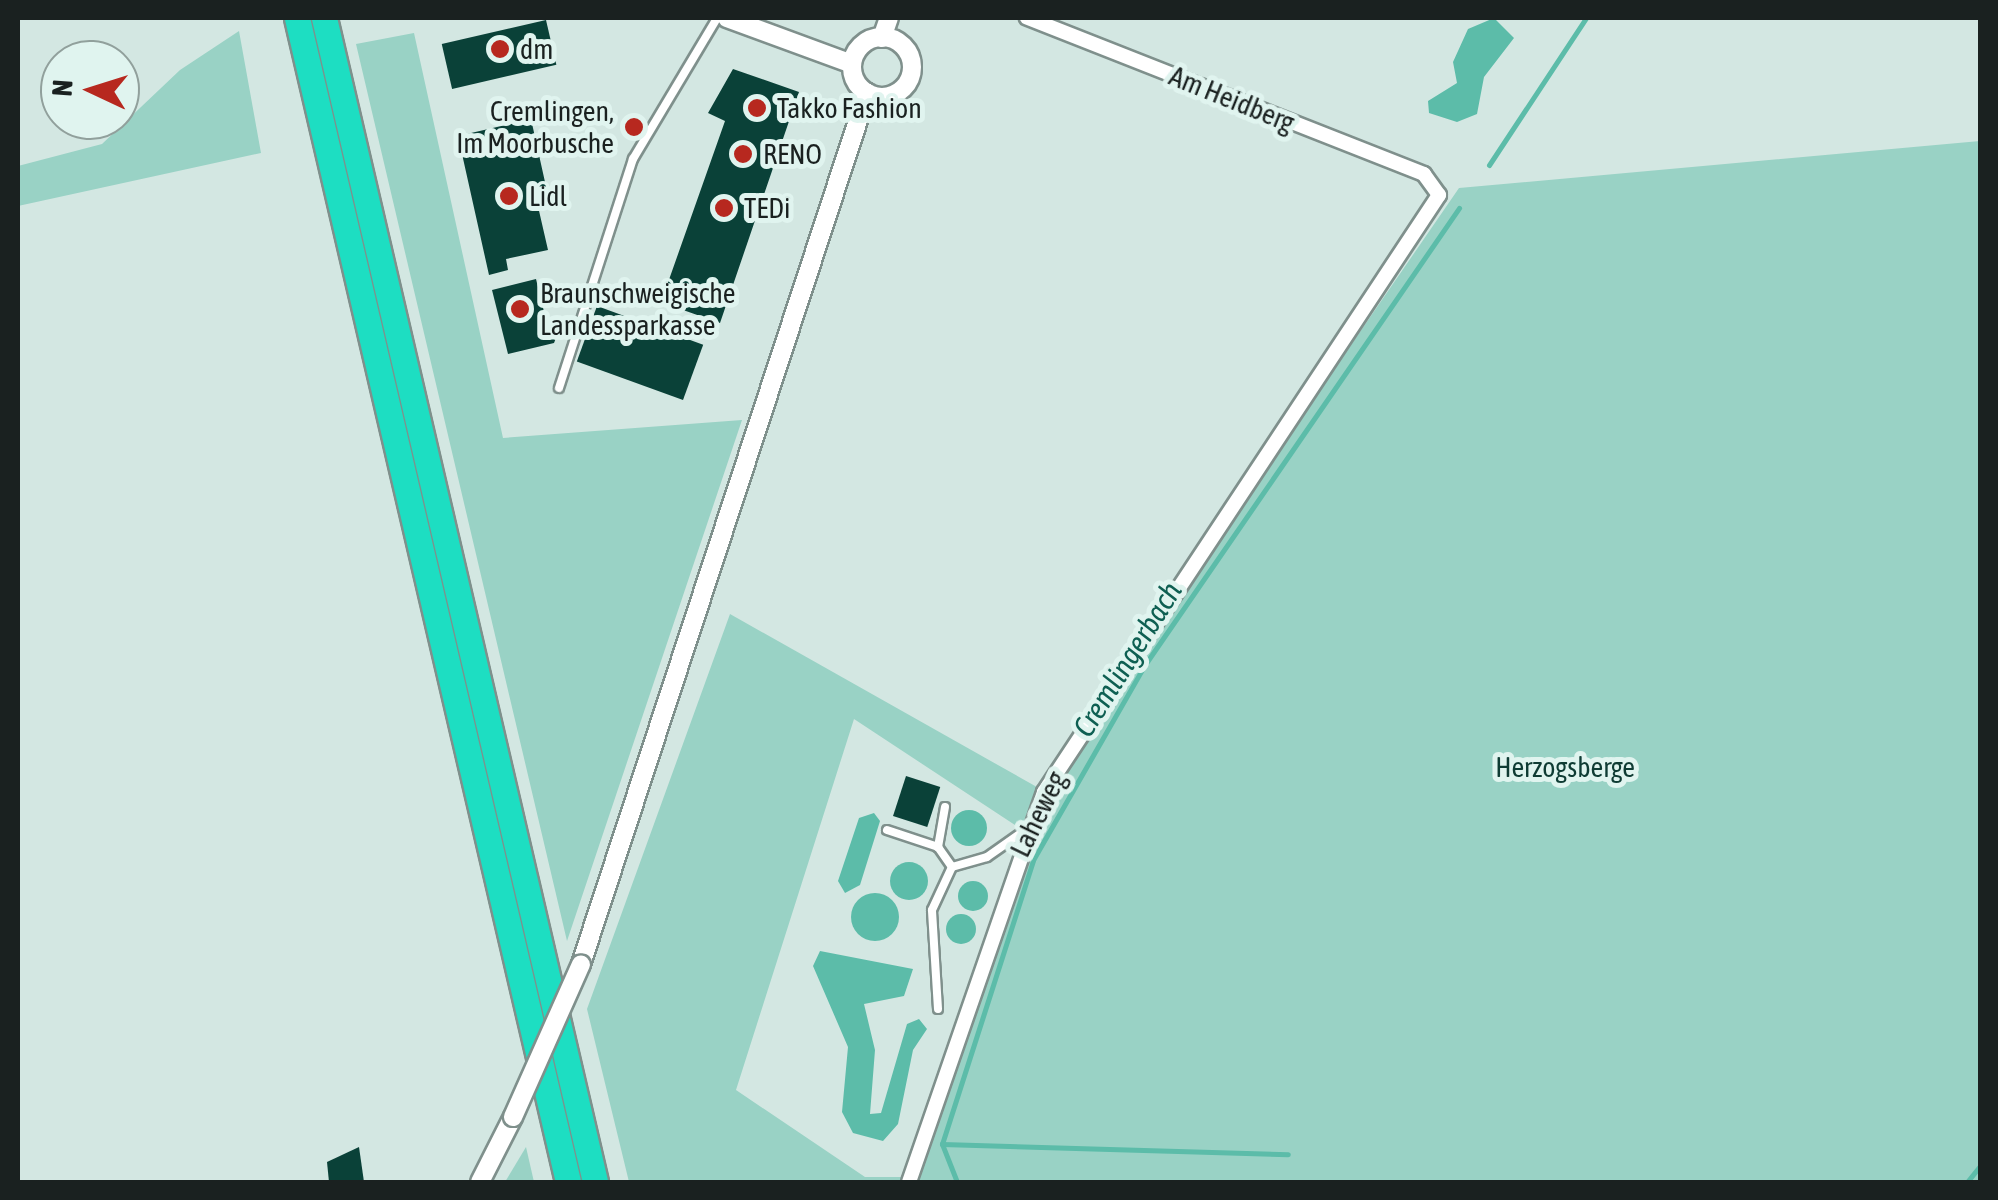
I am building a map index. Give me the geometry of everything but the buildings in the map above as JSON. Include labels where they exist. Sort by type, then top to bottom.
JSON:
[{"type":"highway","points":[[298,18],[568,1182]]},
{"type":"highway","points":[[324,18],[596,1182]]},
{"type":"street","points":[[480,1182],[582,964],[866,93],[852,64],[727,18]]},
{"type":"street","points":[[882,38],[889,18]]},
{"type":"street","name":"Am Heidberg","points":[[1027,18],[1434,183]]},
{"type":"street","points":[[852,64],[862,45],[882,38],[903,46],[910,75],[889,96],[866,93]]},
{"type":"street","name":"Laheweg","points":[[909,1182],[1024,831],[1438,207],[1434,183]]},
{"type":"lane","points":[[559,388],[633,159],[717,18]]},
{"type":"lane","points":[[938,847],[945,807]]},
{"type":"lane","points":[[887,830],[938,847],[952,867]]},
{"type":"lane","points":[[952,867],[987,858],[1024,831]]},
{"type":"lane","points":[[938,1008],[932,910],[952,867]]},
{"type":"green space","points":[[239,31],[261,153],[18,206],[18,166],[106,140],[140,140],[140,108],[180,70]]},
{"type":"green space","points":[[414,33],[503,438],[742,420],[567,941],[356,44]]},
{"type":"green space","name":"Herzogsberge","points":[[1980,141],[1980,1182],[629,1182],[587,1009],[730,614],[1044,791],[1459,188]],"holes":[[[854,719],[1024,831],[910,1177],[865,1177],[736,1090]]]},
{"type":"green space","points":[[526,1147],[534,1182],[505,1182]]},
{"type":"shaded area","points":[[1494,18],[1514,38],[1484,77],[1477,114],[1457,122],[1429,113],[1428,101],[1457,83],[1453,62],[1468,29]]},
{"type":"shaded area","points":[[969,810],[982,815],[987,828],[982,841],[969,846],[956,841],[951,828],[956,815]]},
{"type":"shaded area","points":[[874,813],[880,821],[860,885],[845,893],[838,881],[859,818]]},
{"type":"shaded area","points":[[909,862],[922,868],[928,881],[922,894],[909,900],[896,894],[890,881],[896,868]]},
{"type":"shaded area","points":[[973,881],[987,890],[988,896],[979,910],[973,911],[959,902],[958,896],[967,882]]},
{"type":"shaded area","points":[[875,893],[892,900],[899,917],[892,934],[875,941],[858,934],[851,917],[858,900]]},
{"type":"shaded area","points":[[961,914],[975,923],[976,929],[967,943],[961,944],[947,935],[946,929],[955,915]]},
{"type":"shaded area","points":[[820,951],[913,969],[904,996],[864,1004],[875,1050],[870,1114],[881,1113],[907,1024],[919,1019],[927,1029],[913,1050],[898,1124],[883,1141],[853,1133],[842,1112],[848,1047],[813,966]]},
{"type":"waterway","name":"Cremlingerbach","points":[[1489,165],[1586,18]]},
{"type":"waterway","name":"Cremlingerbach","points":[[957,1182],[942,1144],[1033,860],[1144,666],[1459,208]]},
{"type":"waterway","points":[[942,1144],[1288,1154]]},
{"type":"waterway","points":[[1967,1182],[1980,1166]]},
{"type":"place","name":"dm","points":[[500,49]]},
{"type":"place","name":"Takko Fashion","points":[[757,108]]},
{"type":"place","name":"Cremlingen, Im Moorbusche","points":[[634,127]]},
{"type":"place","name":"RENO","points":[[743,154]]},
{"type":"place","name":"Lidl","points":[[509,196]]},
{"type":"place","name":"TEDi","points":[[724,208]]},
{"type":"place","name":"Braunschweigische Landessparkasse","points":[[520,309]]}]
